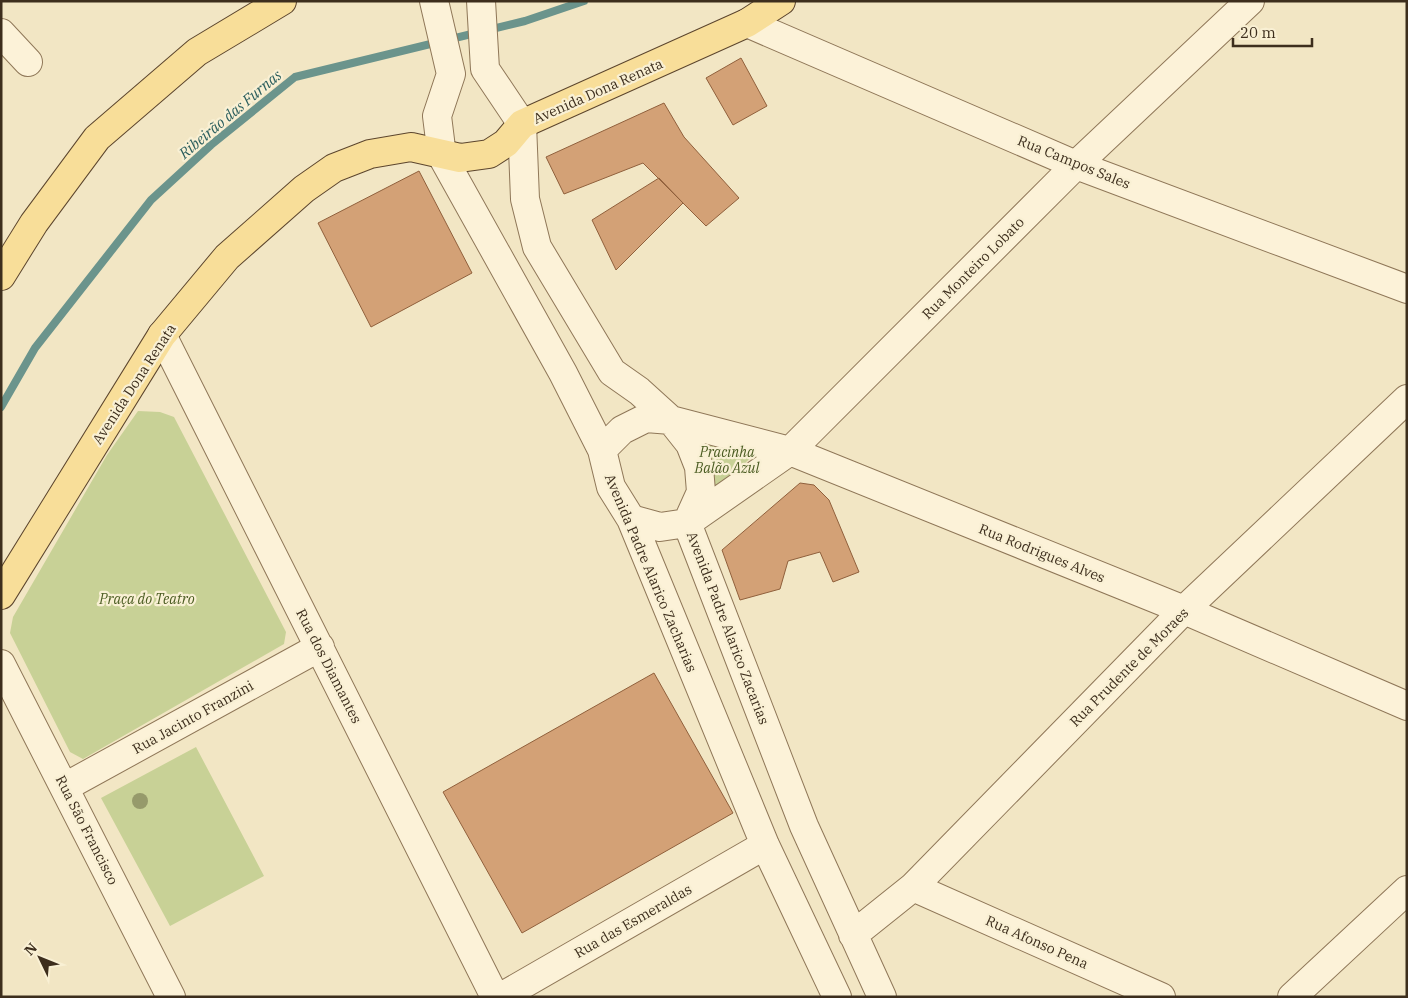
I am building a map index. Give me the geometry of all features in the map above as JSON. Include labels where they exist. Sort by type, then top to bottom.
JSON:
[{"type":"main road","points":[[1,276],[34,223],[97,138],[197,52],[282,1]]},
{"type":"main road","name":"Avenida Dona Renata","points":[[1,595],[162,335],[227,256],[304,189],[334,168],[370,154],[411,147],[442,156],[460,158],[489,154],[506,143],[522,124],[747,23],[781,1]]},
{"type":"street","name":"Avenida Padre Alarico Zacharias","points":[[434,1],[450,74],[437,116],[442,156],[563,373],[602,450],[611,486],[631,519],[765,845],[837,997]]},
{"type":"street","points":[[481,1],[486,69],[522,124]]},
{"type":"street","name":"Rua Monteiro Lobato","points":[[688,523],[790,451],[1076,165],[1250,1]]},
{"type":"street","name":"Rua Campos Sales","points":[[747,23],[1076,165],[1407,289]]},
{"type":"street","points":[[1,33],[28,62]]},
{"type":"street","name":"Avenida Padre Alarico Zacarias","points":[[522,124],[525,199],[538,247],[612,372],[639,391],[672,420],[690,444],[699,467],[702,492],[688,523],[804,826],[882,997]]},
{"type":"street","name":"Rua dos Diamantes","points":[[162,335],[495,997]]},
{"type":"street","name":"Rua Prudente de Moraes","points":[[853,935],[913,887],[1184,610],[1407,399]]},
{"type":"street","points":[[602,450],[622,430],[646,418],[672,420]]},
{"type":"street","name":"Rua Rodrigues Alves","points":[[672,420],[790,451],[1184,610],[1407,706]]},
{"type":"street","points":[[631,519],[660,527],[688,523]]},
{"type":"street","name":"Rua Jacinto Franzini","points":[[66,787],[320,647]]},
{"type":"street","name":"Rua São Francisco","points":[[1,664],[66,787],[171,997]]},
{"type":"street","name":"Rua das Esmeraldas","points":[[501,997],[765,845]]},
{"type":"street","name":"Rua Afonso Pena","points":[[913,887],[1161,997]]},
{"type":"street","points":[[1292,997],[1407,890]]},
{"type":"green space","name":"Praça do Teatro","points":[[138,411],[160,412],[174,417],[286,632],[284,644],[83,759],[70,752],[10,633],[13,617],[107,455]]},
{"type":"green space","name":"Pracinha Balão Azul","points":[[709,439],[756,453],[713,492]]},
{"type":"green space","points":[[196,747],[264,876],[170,926],[101,798]]},
{"type":"building","points":[[741,58],[767,106],[733,125],[706,78]]},
{"type":"building","points":[[664,103],[684,137],[739,198],[706,226],[643,163],[564,194],[546,157]]},
{"type":"building","points":[[419,171],[472,273],[371,327],[318,223]]},
{"type":"building","points":[[659,178],[683,203],[616,270],[592,220]]},
{"type":"building","points":[[800,483],[814,485],[829,500],[859,572],[833,582],[820,552],[788,561],[780,589],[740,600],[722,550]]},
{"type":"building","points":[[654,673],[733,813],[522,933],[443,792]]},
{"type":"waterway","name":"Ribeirão das Furnas","points":[[1,407],[35,348],[151,200],[211,145],[295,77],[525,21],[584,1]]}]
